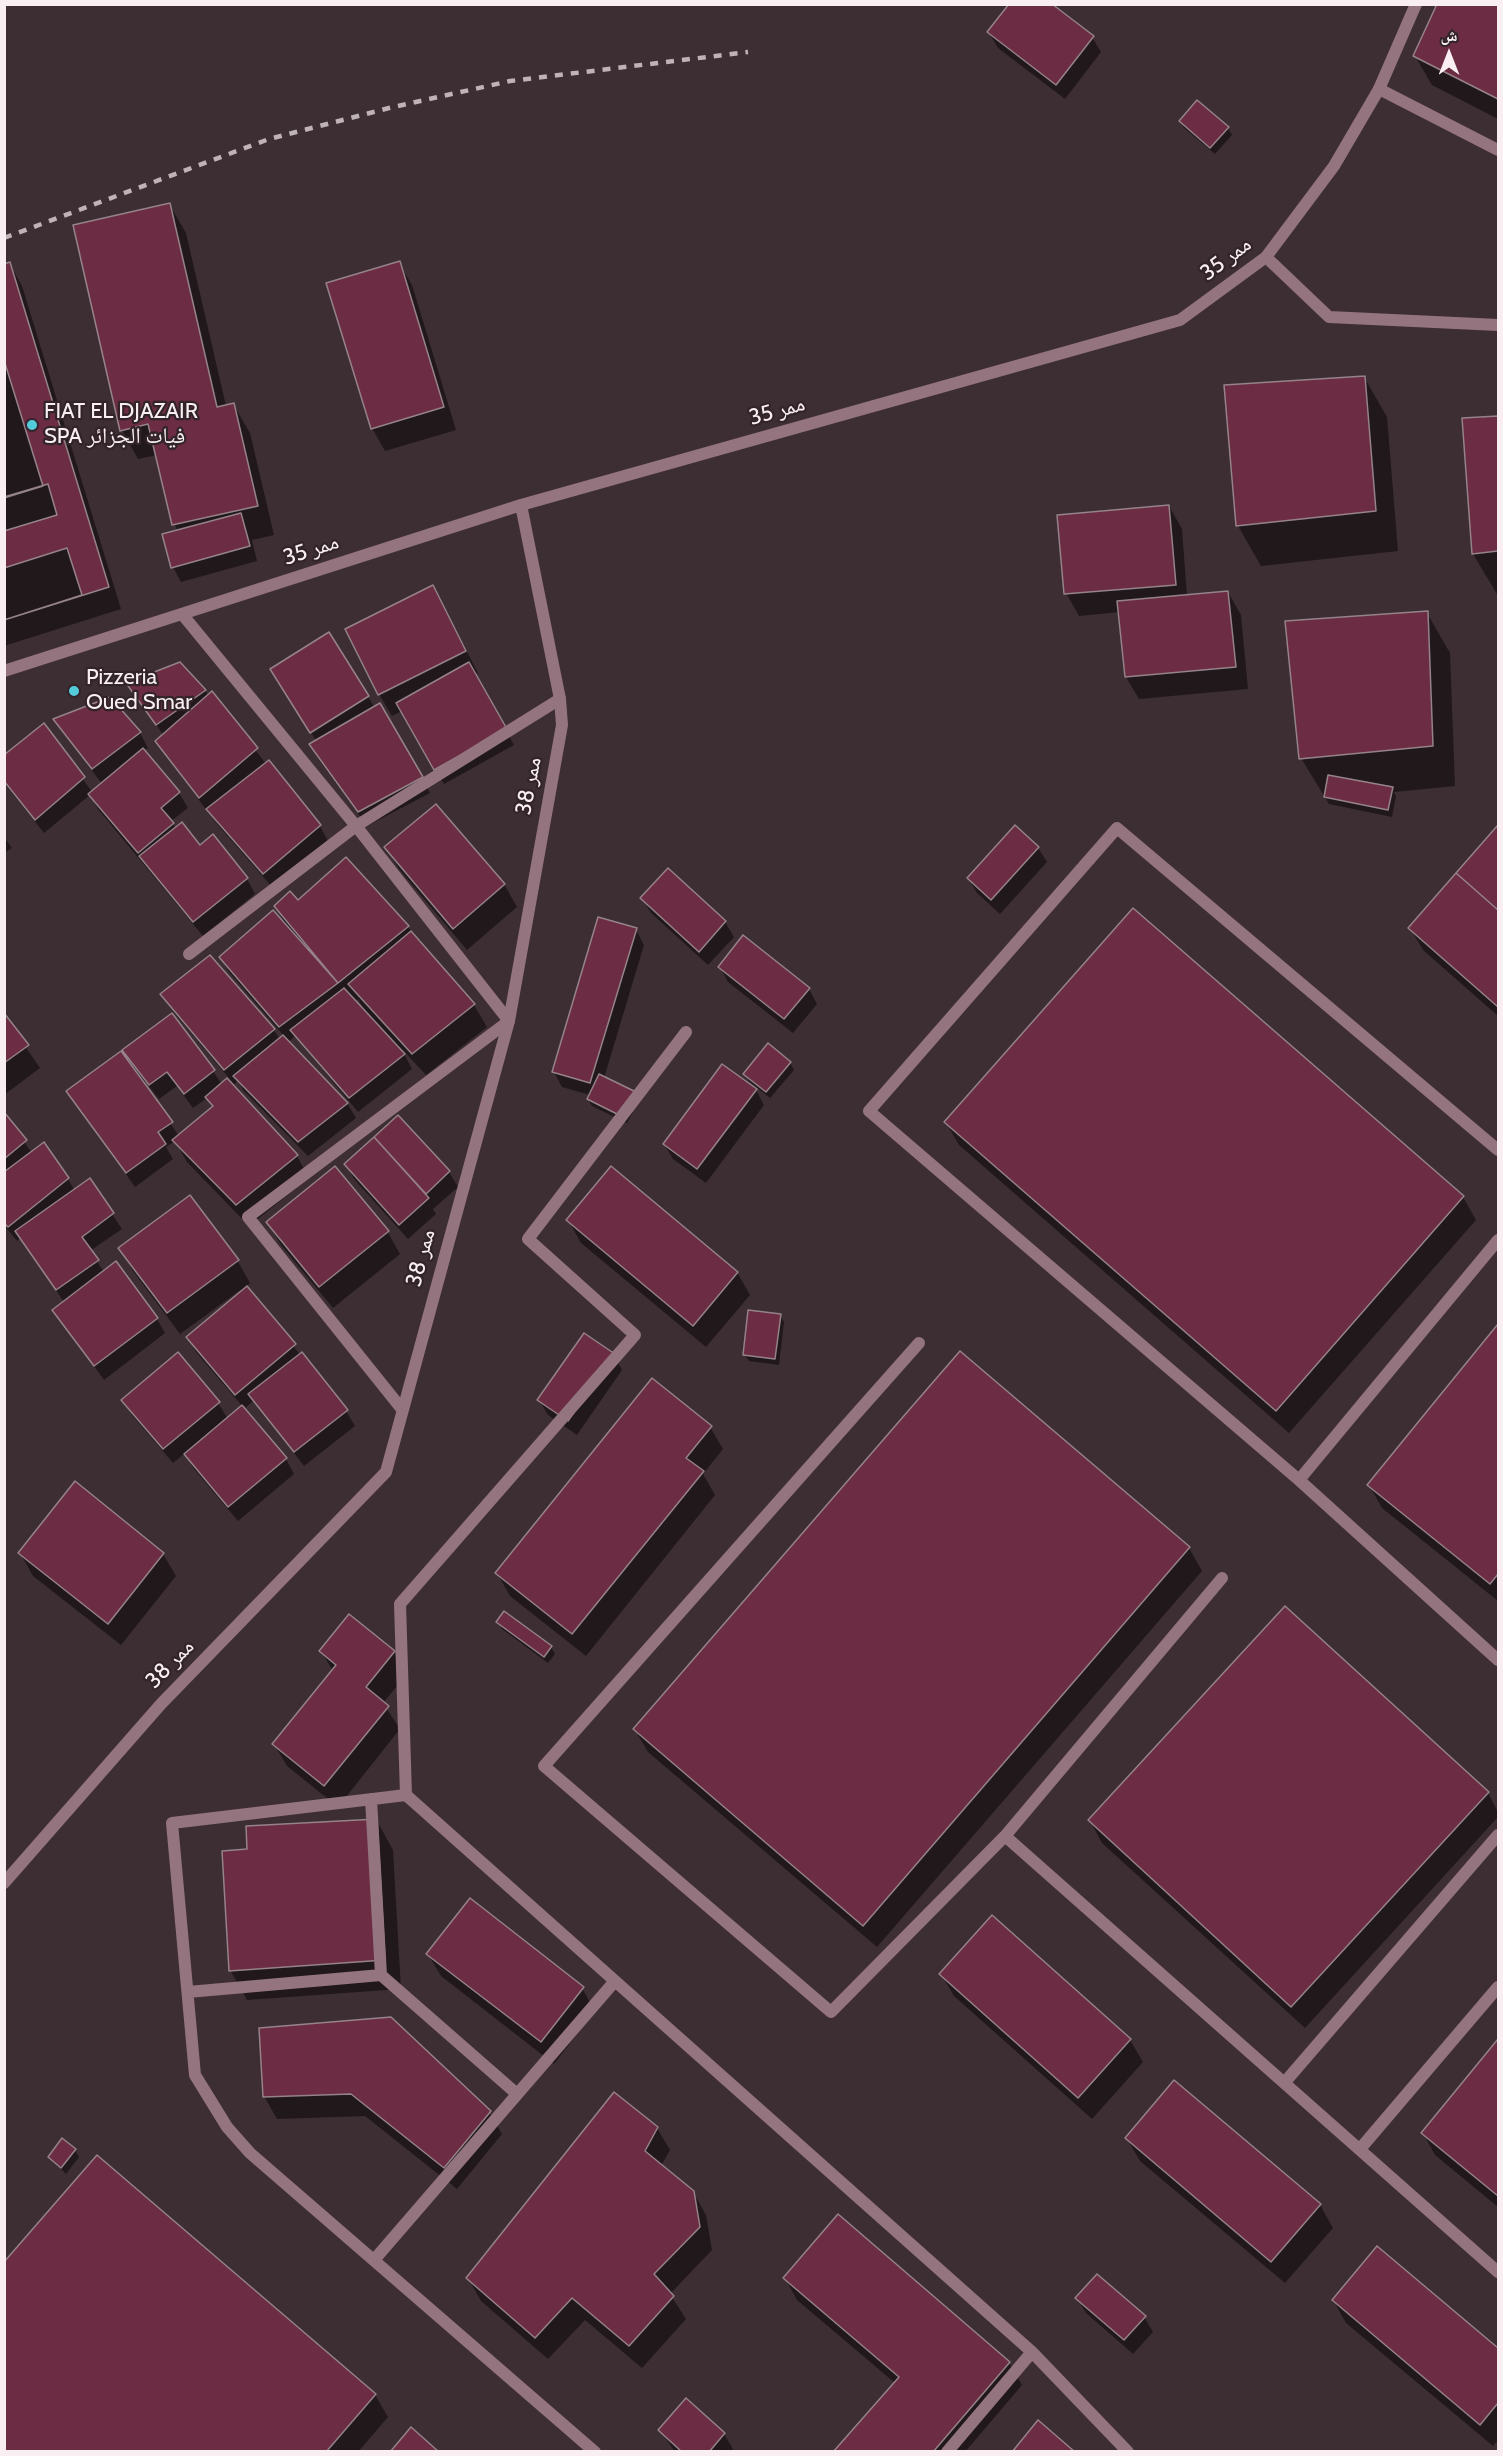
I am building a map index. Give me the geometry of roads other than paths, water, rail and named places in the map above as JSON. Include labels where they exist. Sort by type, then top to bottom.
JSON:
[{"type":"street","name":"ممر 35","points":[[4,670],[521,505],[1180,320],[1266,257],[1334,166],[1379,89],[1416,4]]},
{"type":"street","points":[[1379,89],[1498,150]]},
{"type":"street","points":[[1266,257],[1329,318],[1498,326]]},
{"type":"street","name":"ممر 38","points":[[4,1882],[161,1704],[386,1472],[401,1408],[509,1021],[562,724],[560,699],[521,505]]},
{"type":"street","points":[[182,614],[356,825],[509,1021],[248,1217],[401,1408]]},
{"type":"street","points":[[189,954],[356,825],[560,699]]},
{"type":"street","points":[[1498,1150],[1118,828],[869,1111],[1299,1480],[1498,1660]]},
{"type":"street","points":[[686,1032],[528,1239],[634,1335],[400,1604],[406,1795],[1032,2352],[1128,2451]]},
{"type":"street","points":[[1299,1480],[1498,1240]]},
{"type":"street","points":[[919,1343],[544,1766],[831,2012],[1005,1836],[1222,1578]]},
{"type":"street","points":[[406,1795],[172,1823],[195,2075],[226,2127],[250,2153],[595,2451]]},
{"type":"street","points":[[371,1799],[381,1975],[517,2094]]},
{"type":"street","points":[[1285,2082],[1498,1835]]},
{"type":"street","points":[[1005,1836],[1498,2272]]},
{"type":"street","points":[[188,1992],[381,1975]]},
{"type":"street","points":[[374,2260],[615,1982]]},
{"type":"street","points":[[1360,2149],[1498,1986]]},
{"type":"street","points":[[947,2451],[1032,2352]]},
{"type":"railway","points":[[4,238],[269,139],[389,108],[510,81],[748,52]]},
{"type":"place","name":"FIAT EL DJAZAIR SPA فيات الجزائر","points":[[32,425]]},
{"type":"place","name":"Pizzeria Oued Smar","points":[[74,691]]}]
